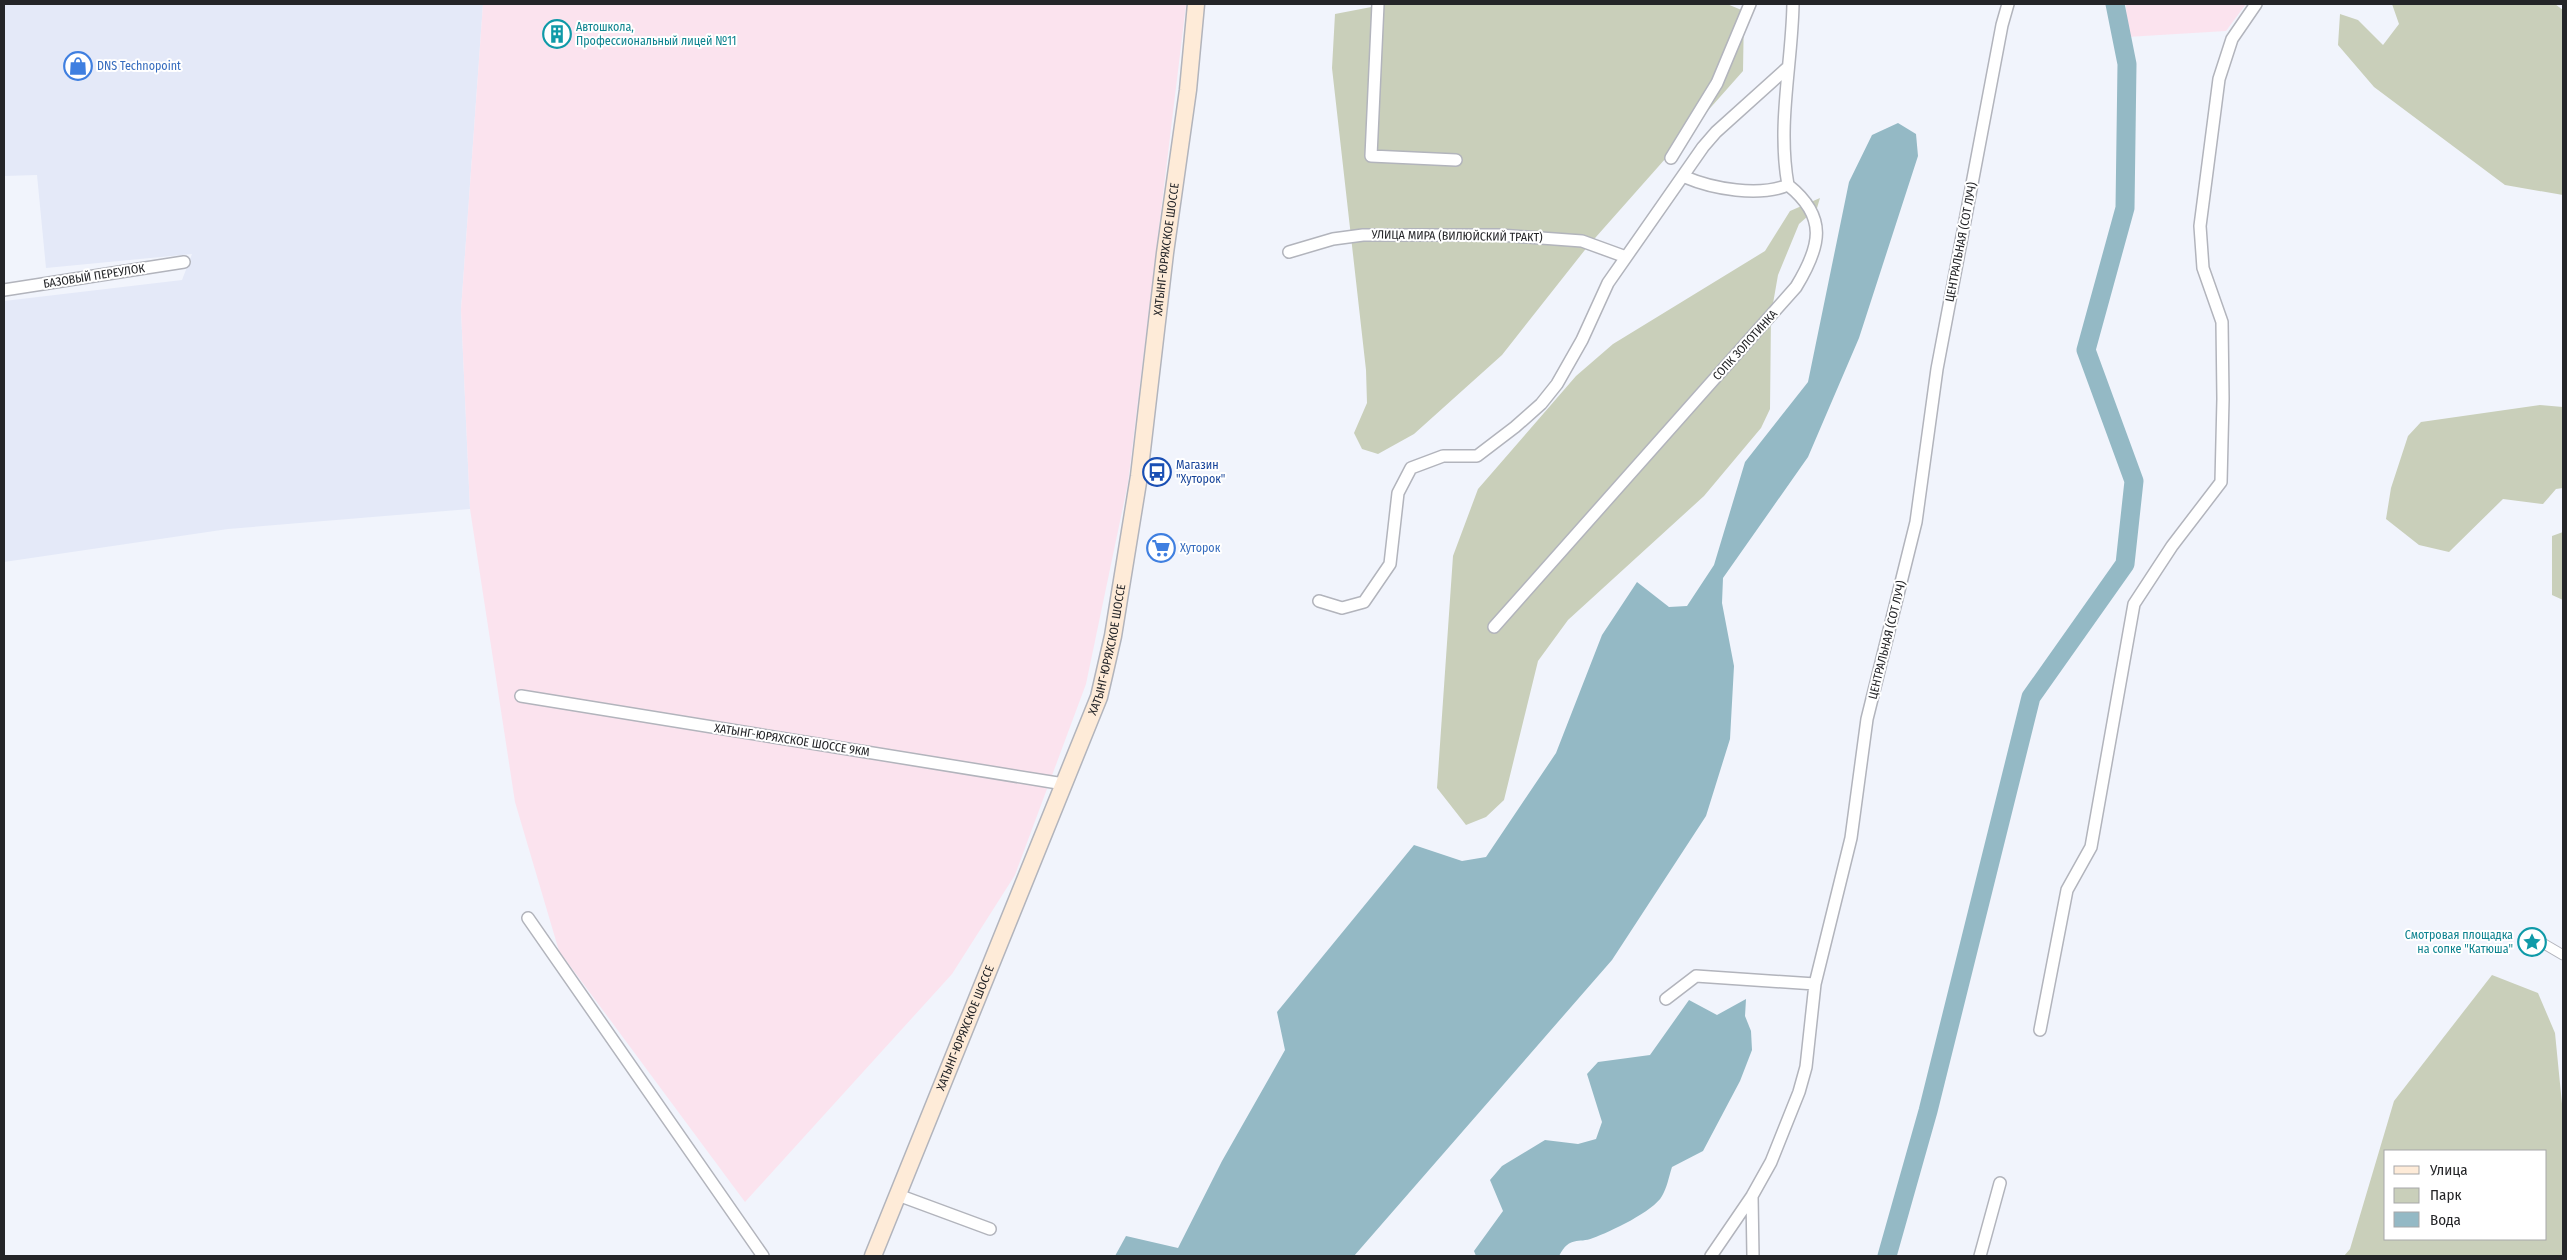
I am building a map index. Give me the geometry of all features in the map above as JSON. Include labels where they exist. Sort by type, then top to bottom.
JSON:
[{"type":"main road","name":"ХАТЫНГ-ЮРЯХСКОЕ ШОССЕ","points":[[873,1256],[1099,697],[1113,636],[1143,446],[1165,253],[1188,90],[1196,4]]},
{"type":"street","points":[[1378,4],[1371,156],[1456,160]]},
{"type":"street","points":[[1671,158],[1699,108],[1717,83],[1750,4]]},
{"type":"street","points":[[1685,177],[1705,185],[1730,189],[1778,189],[1788,185],[1783,156],[1787,68],[1793,4]]},
{"type":"street","name":"ЦЕНТРАЛЬНАЯ (СОТ ЛУЧ)","points":[[1711,1256],[1752,1196],[1771,1162],[1799,1092],[1806,1067],[1815,984],[1851,838],[1867,719],[1916,522],[1937,369],[2002,25],[2008,4]]},
{"type":"street","points":[[2040,1030],[2067,890],[2091,847],[2134,604],[2172,546],[2221,482],[2222,322],[2203,268],[2200,226],[2219,79],[2232,39],[2256,4]]},
{"type":"street","points":[[1319,601],[1342,608],[1364,602],[1390,564],[1398,493],[1411,468],[1443,456],[1478,456],[1515,428],[1541,404],[1557,384],[1582,340],[1608,283],[1716,132],[1787,68]]},
{"type":"street","name":"СОПК ЗОЛОТИНКА","points":[[1494,627],[1796,287],[1805,273],[1816,237],[1817,226],[1815,217],[1805,198],[1788,185]]},
{"type":"street","name":"УЛИЦА МИРА (ВИЛЮЙСКИЙ ТРАКТ)","points":[[1289,252],[1333,239],[1363,235],[1500,235],[1582,241],[1626,257]]},
{"type":"street","name":"БАЗОВЫЙ ПЕРЕУЛОК","points":[[4,290],[184,262]]},
{"type":"street","name":"ХАТЫНГ-ЮРЯХСКОЕ ШОССЕ 9КМ","points":[[521,696],[1064,784]]},
{"type":"street","points":[[528,918],[763,1256]]},
{"type":"street","points":[[2532,942],[2534,938],[2563,955]]},
{"type":"street","points":[[1666,999],[1696,976],[1815,984]]},
{"type":"street","points":[[1980,1256],[2000,1183]]},
{"type":"street","points":[[898,1195],[990,1229]]},
{"type":"street","points":[[1752,1196],[1753,1256]]},
{"type":"shaded area","points":[[4,4],[483,4],[461,310],[470,509],[228,529],[4,562],[4,301],[182,280],[192,254],[46,268],[37,175],[4,176]]},
{"type":"shaded area","points":[[483,4],[1186,5],[1128,483],[1086,684],[1015,875],[952,974],[745,1202],[559,951],[515,802],[470,509],[461,310]]},
{"type":"shaded area","points":[[2126,4],[2246,4],[2226,31],[2127,37]]},
{"type":"green space","points":[[1387,4],[1727,4],[1744,11],[1743,71],[1588,246],[1502,355],[1414,434],[1378,454],[1362,449],[1354,433],[1367,403],[1366,370],[1332,68],[1335,14]]},
{"type":"green space","points":[[2392,4],[2555,4],[2563,10],[2563,195],[2505,185],[2374,87],[2338,45],[2340,14],[2358,20],[2383,45],[2399,24]]},
{"type":"green space","points":[[1820,198],[1817,208],[1799,224],[1778,275],[1771,315],[1770,409],[1761,428],[1704,496],[1568,620],[1538,661],[1504,800],[1486,817],[1466,825],[1437,788],[1453,556],[1478,489],[1576,376],[1613,344],[1765,251],[1790,211]]},
{"type":"green space","points":[[2540,405],[2563,407],[2563,488],[2556,489],[2543,504],[2503,499],[2449,552],[2419,545],[2386,519],[2391,488],[2408,436],[2421,422]]},
{"type":"green space","points":[[2563,532],[2563,600],[2552,595],[2552,536]]},
{"type":"green space","points":[[2492,975],[2538,993],[2555,1033],[2563,1114],[2563,1256],[2344,1256],[2350,1249],[2394,1101]]},
{"type":"water","points":[[1898,123],[1916,134],[1918,156],[1859,338],[1808,457],[1723,578],[1722,603],[1734,666],[1730,739],[1706,816],[1612,960],[1354,1256],[1115,1256],[1126,1236],[1178,1248],[1222,1161],[1285,1050],[1277,1012],[1414,845],[1462,861],[1486,857],[1556,753],[1602,635],[1637,582],[1669,607],[1687,606],[1714,565],[1745,462],[1808,382],[1849,182],[1872,135]]},
{"type":"water","points":[[1746,999],[1745,1016],[1751,1031],[1752,1050],[1740,1081],[1703,1151],[1672,1167],[1662,1196],[1657,1202],[1641,1214],[1610,1231],[1588,1240],[1575,1241],[1567,1245],[1559,1256],[1476,1256],[1474,1251],[1503,1211],[1490,1180],[1502,1166],[1545,1140],[1578,1144],[1596,1139],[1602,1122],[1587,1074],[1598,1062],[1650,1055],[1689,1000],[1717,1015]]},
{"type":"waterway","points":[[1887,1256],[1928,1111],[2031,697],[2125,564],[2134,481],[2086,350],[2125,208],[2127,64],[2115,4]]},
{"type":"place","name":"Автошкола, Профессиональный лицей №11","points":[[557,34]]},
{"type":"place","name":"DNS Technopoint","points":[[78,66]]},
{"type":"place","name":"Магазин \"Хуторок\"","points":[[1157,472]]},
{"type":"place","name":"Хуторок","points":[[1161,548]]},
{"type":"place","name":"Смотровая площадка на сопке \"Катюша\"","points":[[2532,942]]}]
